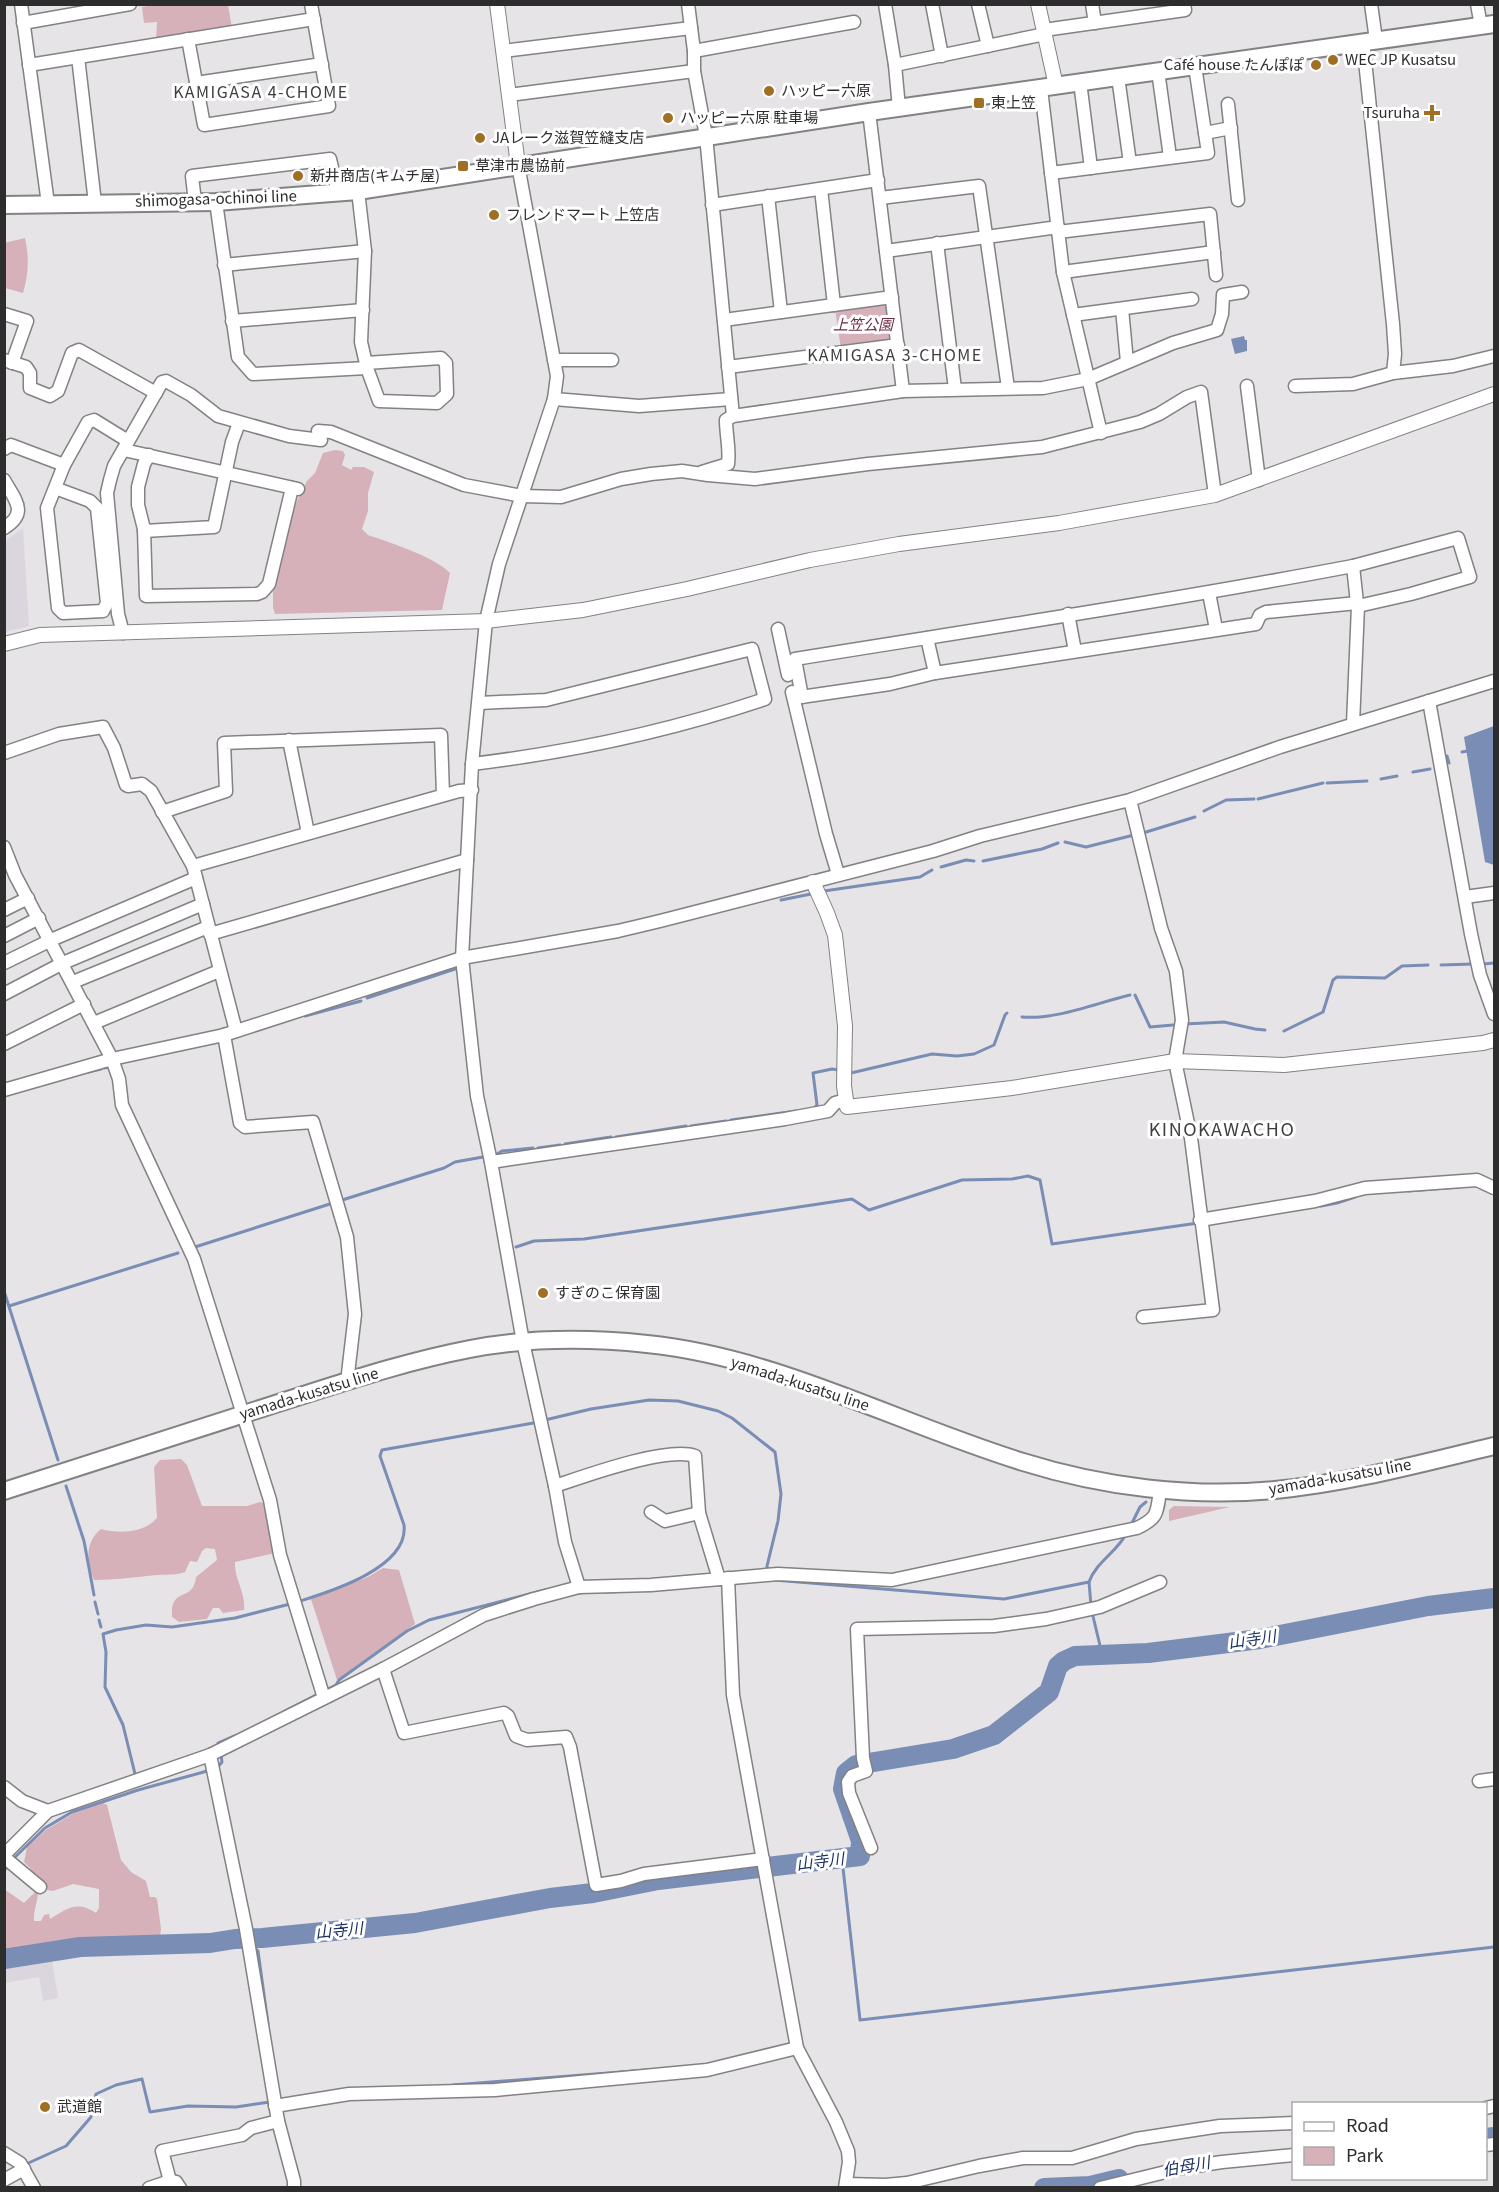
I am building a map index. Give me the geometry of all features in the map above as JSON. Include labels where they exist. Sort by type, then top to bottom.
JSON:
[{"type":"main road","name":"shimogasa-ochinoi line","points":[[4,205],[216,202],[358,191],[869,112],[1487,25]]},
{"type":"main road","name":"yamada-kusatsu line","points":[[4,1491],[243,1414],[425,1359],[474,1348],[523,1342],[578,1341],[647,1344],[747,1364],[1024,1462],[1095,1480],[1160,1490],[1220,1493],[1275,1490],[1323,1483],[1494,1446]]},
{"type":"street","points":[[21,4],[48,204]]},
{"type":"street","points":[[23,23],[130,4]]},
{"type":"street","points":[[188,39],[204,125],[329,106],[311,4]]},
{"type":"street","points":[[497,4],[518,165],[557,376],[554,399],[499,564],[485,624],[472,764],[462,958],[477,1096],[523,1342],[565,1542],[579,1587]]},
{"type":"street","points":[[688,4],[694,71],[706,136],[733,416]]},
{"type":"street","points":[[885,4],[899,108]]},
{"type":"street","points":[[932,4],[942,56]]},
{"type":"street","points":[[978,4],[988,46]]},
{"type":"street","points":[[1038,4],[1044,32],[1051,173],[1063,272],[1101,433]]},
{"type":"street","points":[[1092,4],[1095,23]]},
{"type":"street","points":[[895,65],[1095,23],[1138,11],[1185,10],[1184,4]]},
{"type":"street","points":[[1371,4],[1370,41],[1393,324],[1395,354],[1393,373]]},
{"type":"street","points":[[1477,4],[1487,25]]},
{"type":"street","points":[[29,65],[314,19]]},
{"type":"street","points":[[694,51],[854,22]]},
{"type":"street","points":[[504,51],[691,28]]},
{"type":"street","points":[[78,57],[95,203]]},
{"type":"street","points":[[196,83],[322,64]]},
{"type":"street","points":[[1051,173],[1208,153],[1195,66]]},
{"type":"street","points":[[509,95],[694,71]]},
{"type":"street","points":[[1158,71],[1170,157]]},
{"type":"street","points":[[1118,77],[1130,163]]},
{"type":"street","points":[[1080,82],[1091,168]]},
{"type":"street","points":[[1228,104],[1238,200]]},
{"type":"street","points":[[869,112],[903,391]]},
{"type":"street","points":[[1205,133],[1231,128]]},
{"type":"street","points":[[195,202],[192,176],[330,159],[338,193]]},
{"type":"street","points":[[712,205],[878,180]]},
{"type":"street","points":[[880,198],[979,186],[1008,387]]},
{"type":"street","points":[[822,189],[834,305]]},
{"type":"street","points":[[216,202],[238,357],[253,374],[367,366],[441,358],[446,363],[447,394],[437,403],[379,401],[367,366],[361,342],[365,251],[358,191]]},
{"type":"street","points":[[768,196],[781,312]]},
{"type":"street","points":[[886,251],[987,237],[1210,214],[1216,275]]},
{"type":"street","points":[[938,243],[956,389]]},
{"type":"street","points":[[224,265],[365,251]]},
{"type":"street","points":[[1063,272],[1214,252]]},
{"type":"street","points":[[692,473],[728,464],[726,420],[733,416],[903,391],[1043,388],[1088,379],[1173,343],[1217,330],[1222,314],[1223,295],[1242,292]]},
{"type":"street","points":[[724,320],[892,297]]},
{"type":"street","points":[[1073,315],[1192,299]]},
{"type":"street","points":[[1122,309],[1127,362]]},
{"type":"street","points":[[232,321],[363,310]]},
{"type":"street","points":[[4,314],[27,321],[8,362],[26,368],[30,373],[30,388],[50,396],[57,391],[72,353],[79,350],[156,393]]},
{"type":"street","points":[[728,367],[898,345]]},
{"type":"street","points":[[1295,386],[1353,384],[1393,373],[1453,366],[1494,356]]},
{"type":"street","points":[[554,360],[612,360]]},
{"type":"street","points":[[123,633],[118,614],[107,493],[114,466],[162,382],[166,381],[191,395],[218,416],[239,423],[289,436],[319,436],[331,432],[464,485],[522,496],[561,497],[621,478],[682,471],[755,479],[868,464],[1042,447],[1140,422],[1201,392],[1215,495]]},
{"type":"street","points":[[1247,386],[1259,480]]},
{"type":"street","points":[[4,644],[40,635],[485,624],[583,610],[832,556],[899,544],[1059,523],[1215,495],[1494,394]]},
{"type":"street","points":[[554,399],[639,406],[731,399]]},
{"type":"street","points":[[55,488],[90,501],[97,508],[107,603],[102,611],[63,613],[58,608],[47,508],[64,465],[88,422],[94,420],[126,446],[149,455],[295,488],[269,584],[262,592],[257,594],[146,596],[144,531],[138,505],[138,487],[144,464],[149,455]]},
{"type":"street","points":[[144,531],[212,529],[239,423]]},
{"type":"street","points":[[4,449],[11,445],[64,465]]},
{"type":"street","points":[[4,480],[18,506],[15,522],[4,528]]},
{"type":"street","points":[[1458,538],[1470,577],[1411,594],[1357,605],[1266,612],[1260,615],[1256,624],[935,673],[890,684],[798,698],[795,659],[1209,593],[1353,566],[1458,538]]},
{"type":"street","points":[[1353,566],[1357,605],[1353,724]]},
{"type":"street","points":[[1209,593],[1216,629]]},
{"type":"street","points":[[1068,614],[1075,651]]},
{"type":"street","points":[[778,629],[798,698],[826,834],[838,874]]},
{"type":"street","points":[[927,638],[935,673]]},
{"type":"street","points":[[472,764],[538,756],[642,733],[714,717],[765,699],[752,649],[546,700],[479,703]]},
{"type":"street","points":[[4,1090],[112,1059],[230,1033],[462,958],[618,931],[933,851],[980,836],[1130,800],[1280,747],[1494,681]]},
{"type":"street","points":[[1429,701],[1480,975],[1494,1014]]},
{"type":"street","points":[[4,753],[59,734],[103,727],[114,748],[126,784],[128,786],[142,783],[151,792],[162,812],[194,872],[209,930],[230,1033],[240,1123],[245,1127],[313,1122],[347,1237],[356,1314],[347,1382]]},
{"type":"street","points":[[162,812],[226,791],[224,743],[441,735],[443,795]]},
{"type":"street","points":[[289,740],[308,833]]},
{"type":"street","points":[[4,963],[194,872],[308,833],[443,795],[472,790]]},
{"type":"street","points":[[1130,800],[1161,928],[1176,971],[1182,1020],[1174,1061],[1191,1138],[1213,1310],[1143,1317]]},
{"type":"street","points":[[4,847],[10,877],[28,898],[112,1059],[119,1079],[122,1105],[194,1259],[270,1500],[280,1556],[324,1698]]},
{"type":"street","points":[[73,982],[209,930],[467,860]]},
{"type":"street","points":[[813,882],[835,935],[845,1026],[847,1107],[1012,1088],[1174,1061],[1284,1065],[1494,1040]]},
{"type":"street","points":[[1465,897],[1494,893]]},
{"type":"street","points":[[4,910],[28,898]]},
{"type":"street","points":[[4,994],[63,963],[202,904]]},
{"type":"street","points":[[4,936],[39,918]]},
{"type":"street","points":[[93,1023],[219,971]]},
{"type":"street","points":[[4,1044],[84,1004]]},
{"type":"street","points":[[491,1162],[785,1119],[828,1111],[835,1103],[846,1100]]},
{"type":"street","points":[[1200,1220],[1315,1201],[1365,1188],[1477,1180],[1494,1188]]},
{"type":"street","points":[[555,1486],[613,1466],[683,1453],[695,1456],[699,1513],[724,1578],[733,1695],[797,2048],[836,2122],[848,2151],[846,2186],[907,2183],[1023,2158],[1072,2158],[1146,2137],[1220,2126],[1292,2123]]},
{"type":"street","points":[[40,1887],[4,1856],[48,1811],[210,1755],[484,1616],[579,1587],[651,1585],[778,1574],[892,1580],[1137,1528],[1153,1520],[1158,1510],[1160,1490]]},
{"type":"street","points":[[651,1512],[666,1521],[699,1513]]},
{"type":"street","points":[[872,1848],[849,1794],[848,1782],[852,1776],[866,1771],[863,1758],[857,1629],[983,1627],[1046,1619],[1100,1607],[1160,1582]]},
{"type":"street","points":[[383,1669],[404,1733],[504,1713],[508,1716],[516,1736],[521,1738],[527,1740],[566,1737],[570,1747],[596,1885],[644,1874],[763,1859]]},
{"type":"street","points":[[210,1755],[246,1929],[275,2106],[294,2187]]},
{"type":"street","points":[[1479,1781],[1494,1779]]},
{"type":"street","points":[[4,1787],[22,1801],[48,1811]]},
{"type":"street","points":[[275,2106],[349,2094],[495,2090],[707,2070],[797,2048]]},
{"type":"street","points":[[149,2187],[175,2184],[162,2151],[242,2135],[251,2128],[278,2121]]},
{"type":"street","points":[[4,2153],[20,2163],[34,2187]]},
{"type":"street","points":[[1100,2187],[1128,2179],[1139,2179],[1202,2165],[1292,2155]]},
{"type":"street","points":[[4,2180],[24,2169]]},
{"type":"shaded area","points":[[23,528],[29,626],[5,632],[5,541]]},
{"type":"shaded area","points":[[52,1960],[58,1998],[43,2001],[39,1977],[5,1983],[5,1968]]},
{"type":"green space","points":[[159,4],[228,5],[232,28],[156,40],[157,22],[144,23],[142,7]]},
{"type":"green space","points":[[25,238],[28,265],[23,293],[5,288],[4,243]]},
{"type":"green space","name":"上笠公園","points":[[887,304],[891,340],[841,349],[835,309]]},
{"type":"green space","points":[[343,451],[345,455],[342,465],[351,470],[353,467],[364,467],[374,472],[368,493],[368,511],[362,529],[368,535],[434,561],[450,573],[442,610],[275,614],[273,586],[291,513],[307,481],[315,473],[323,453]]},
{"type":"green space","points":[[181,1459],[187,1465],[202,1506],[247,1506],[260,1502],[267,1504],[275,1553],[235,1562],[244,1610],[223,1613],[219,1608],[213,1608],[207,1619],[179,1622],[172,1617],[174,1601],[191,1590],[196,1577],[217,1560],[215,1549],[206,1548],[202,1551],[197,1562],[190,1561],[185,1572],[94,1580],[89,1566],[88,1552],[96,1534],[101,1529],[116,1532],[131,1531],[152,1523],[157,1518],[154,1467],[160,1460]]},
{"type":"green space","points":[[1174,1506],[1230,1507],[1169,1521],[1169,1510]]},
{"type":"green space","points":[[383,1568],[399,1570],[415,1624],[337,1680],[311,1599],[368,1577]]},
{"type":"green space","points":[[103,1803],[107,1805],[121,1860],[131,1872],[146,1881],[150,1897],[157,1899],[160,1937],[149,1943],[144,1941],[122,1942],[121,1944],[116,1943],[114,1939],[98,1944],[63,1947],[53,1941],[30,1953],[5,1957],[4,1889],[24,1903],[35,1892],[38,1894],[34,1921],[41,1921],[44,1915],[49,1914],[50,1919],[72,1907],[83,1907],[96,1913],[99,1908],[99,1889],[73,1884],[53,1891],[36,1888],[30,1873],[31,1869],[24,1862],[27,1847],[46,1830],[74,1813]]},
{"type":"water","points":[[1244,336],[1247,340],[1247,351],[1235,354],[1231,339]]},
{"type":"water","points":[[1494,726],[1494,865],[1485,862],[1464,737]]},
{"type":"waterway","points":[[1462,752],[1467,751]]},
{"type":"waterway","points":[[1447,756],[1449,763]]},
{"type":"waterway","points":[[1413,772],[1430,769]]},
{"type":"waterway","points":[[1381,779],[1397,776]]},
{"type":"waterway","points":[[1327,783],[1367,781]]},
{"type":"waterway","points":[[1258,799],[1323,783]]},
{"type":"waterway","points":[[1204,811],[1226,800],[1254,799]]},
{"type":"waterway","points":[[1143,833],[1195,817]]},
{"type":"waterway","points":[[1065,842],[1086,847],[1134,835]]},
{"type":"waterway","points":[[983,861],[1042,849],[1058,843]]},
{"type":"waterway","points":[[941,867],[966,860],[974,861]]},
{"type":"waterway","points":[[824,891],[920,877],[932,870]]},
{"type":"waterway","points":[[781,900],[811,894]]},
{"type":"waterway","points":[[1483,964],[1494,963]]},
{"type":"waterway","points":[[1441,965],[1473,964]]},
{"type":"waterway","points":[[1284,1031],[1323,1012],[1333,980],[1337,977],[1385,978],[1402,966],[1428,965]]},
{"type":"waterway","points":[[367,998],[455,969]]},
{"type":"waterway","points":[[1022,1017],[1048,1016],[1130,995]]},
{"type":"waterway","points":[[1135,995],[1150,1027],[1173,1025]]},
{"type":"waterway","points":[[305,1016],[361,1001]]},
{"type":"waterway","points":[[851,1073],[932,1054],[957,1056],[974,1054],[994,1045],[1007,1013]]},
{"type":"waterway","points":[[1185,1024],[1224,1022],[1265,1030]]},
{"type":"waterway","points":[[104,1068],[108,1067]]},
{"type":"waterway","points":[[88,1072],[101,1069]]},
{"type":"waterway","points":[[814,1108],[817,1105],[813,1073],[839,1070]]},
{"type":"waterway","points":[[731,1120],[796,1111]]},
{"type":"waterway","points":[[691,1126],[726,1121]]},
{"type":"waterway","points":[[616,1137],[686,1126]]},
{"type":"waterway","points":[[565,1144],[611,1137]]},
{"type":"waterway","points":[[538,1148],[560,1145]]},
{"type":"waterway","points":[[497,1154],[502,1151],[533,1148]]},
{"type":"waterway","points":[[339,1201],[444,1168],[455,1162],[483,1157]]},
{"type":"waterway","points":[[516,1247],[534,1241],[584,1239],[852,1199],[869,1210],[962,1180],[1012,1179],[1028,1176],[1040,1180],[1052,1244],[1198,1223]]},
{"type":"waterway","points":[[1408,1191],[1459,1187]]},
{"type":"waterway","points":[[1321,1206],[1355,1197]]},
{"type":"waterway","points":[[195,1247],[333,1203]]},
{"type":"waterway","points":[[9,1306],[178,1253]]},
{"type":"waterway","points":[[4,1291],[58,1460]]},
{"type":"waterway","points":[[545,1420],[591,1409],[649,1400],[678,1401],[718,1411],[732,1418],[775,1452],[781,1494],[778,1521],[767,1566],[768,1572]]},
{"type":"waterway","points":[[297,1602],[346,1585],[381,1566],[394,1554],[402,1540],[404,1525],[380,1456],[382,1450],[539,1422]]},
{"type":"waterway","points":[[66,1486],[84,1541],[94,1595]]},
{"type":"waterway","points":[[1131,1525],[1140,1507],[1146,1502]]},
{"type":"waterway","points":[[1089,1582],[1096,1569],[1126,1534]]},
{"type":"waterway","points":[[774,1580],[1004,1599],[1089,1582],[1091,1606]]},
{"type":"waterway","points":[[326,1690],[336,1685],[339,1680],[407,1631],[429,1620],[545,1590]]},
{"type":"waterway","points":[[605,1592],[631,1591]]},
{"type":"waterway","name":"山寺川","points":[[4,1959],[80,1947],[210,1943],[415,1923],[658,1880],[860,1856],[861,1841],[843,1789],[846,1773],[856,1765],[953,1749],[994,1735],[1049,1692],[1058,1666],[1075,1656],[1148,1653],[1260,1639],[1428,1606],[1494,1598]]},
{"type":"waterway","points":[[95,1602],[98,1614]]},
{"type":"waterway","points":[[136,1778],[123,1725],[105,1687],[106,1652],[103,1634],[146,1625],[172,1627],[235,1618],[290,1604]]},
{"type":"waterway","points":[[1092,1612],[1102,1654]]},
{"type":"waterway","points":[[99,1620],[101,1627]]},
{"type":"waterway","points":[[283,1712],[320,1693]]},
{"type":"waterway","points":[[219,1746],[218,1743],[234,1736]]},
{"type":"waterway","points":[[217,1768],[222,1762],[221,1755]]},
{"type":"waterway","points":[[13,1859],[45,1828],[72,1812],[138,1790],[211,1770]]},
{"type":"waterway","points":[[4,1871],[9,1864]]},
{"type":"waterway","points":[[843,1868],[860,2020],[1494,1947]]},
{"type":"waterway","points":[[253,1947],[258,1951],[268,2024]]},
{"type":"waterway","points":[[453,2085],[647,2070]]},
{"type":"waterway","points":[[24,2165],[66,2146],[91,2117],[96,2094],[116,2085],[142,2079],[150,2112],[188,2106],[236,2107],[270,2102]]},
{"type":"waterway","name":"伯母川","points":[[1487,2138],[1494,2137]]},
{"type":"waterway","name":"伯母川","points":[[1044,2188],[1090,2186],[1119,2179]]},
{"type":"place","name":"WEC JP Kusatsu","points":[[1333,60]]},
{"type":"place","name":"Café house たんぽぽ","points":[[1316,65]]},
{"type":"place","name":"ハッピー六原","points":[[769,91]]},
{"type":"place","name":"東上笠","points":[[979,103]]},
{"type":"place","name":"Tsuruha","points":[[1432,113]]},
{"type":"place","name":"ハッピー六原 駐車場","points":[[668,118]]},
{"type":"place","name":"JAレーク滋賀笠縫支店","points":[[480,138]]},
{"type":"place","name":"草津市農協前","points":[[463,166]]},
{"type":"place","name":"新井商店(キムチ屋)","points":[[298,176]]},
{"type":"place","name":"フレンドマート 上笠店","points":[[494,215]]},
{"type":"place","name":"すぎのこ保育園","points":[[543,1293]]},
{"type":"place","name":"武道館","points":[[45,2107]]},
{"type":"district","name":"KAMIGASA 4-CHOME","points":[[261,92]]},
{"type":"district","name":"KAMIGASA 3-CHOME","points":[[895,355]]},
{"type":"district","name":"KINOKAWACHO","points":[[1222,1130]]}]
